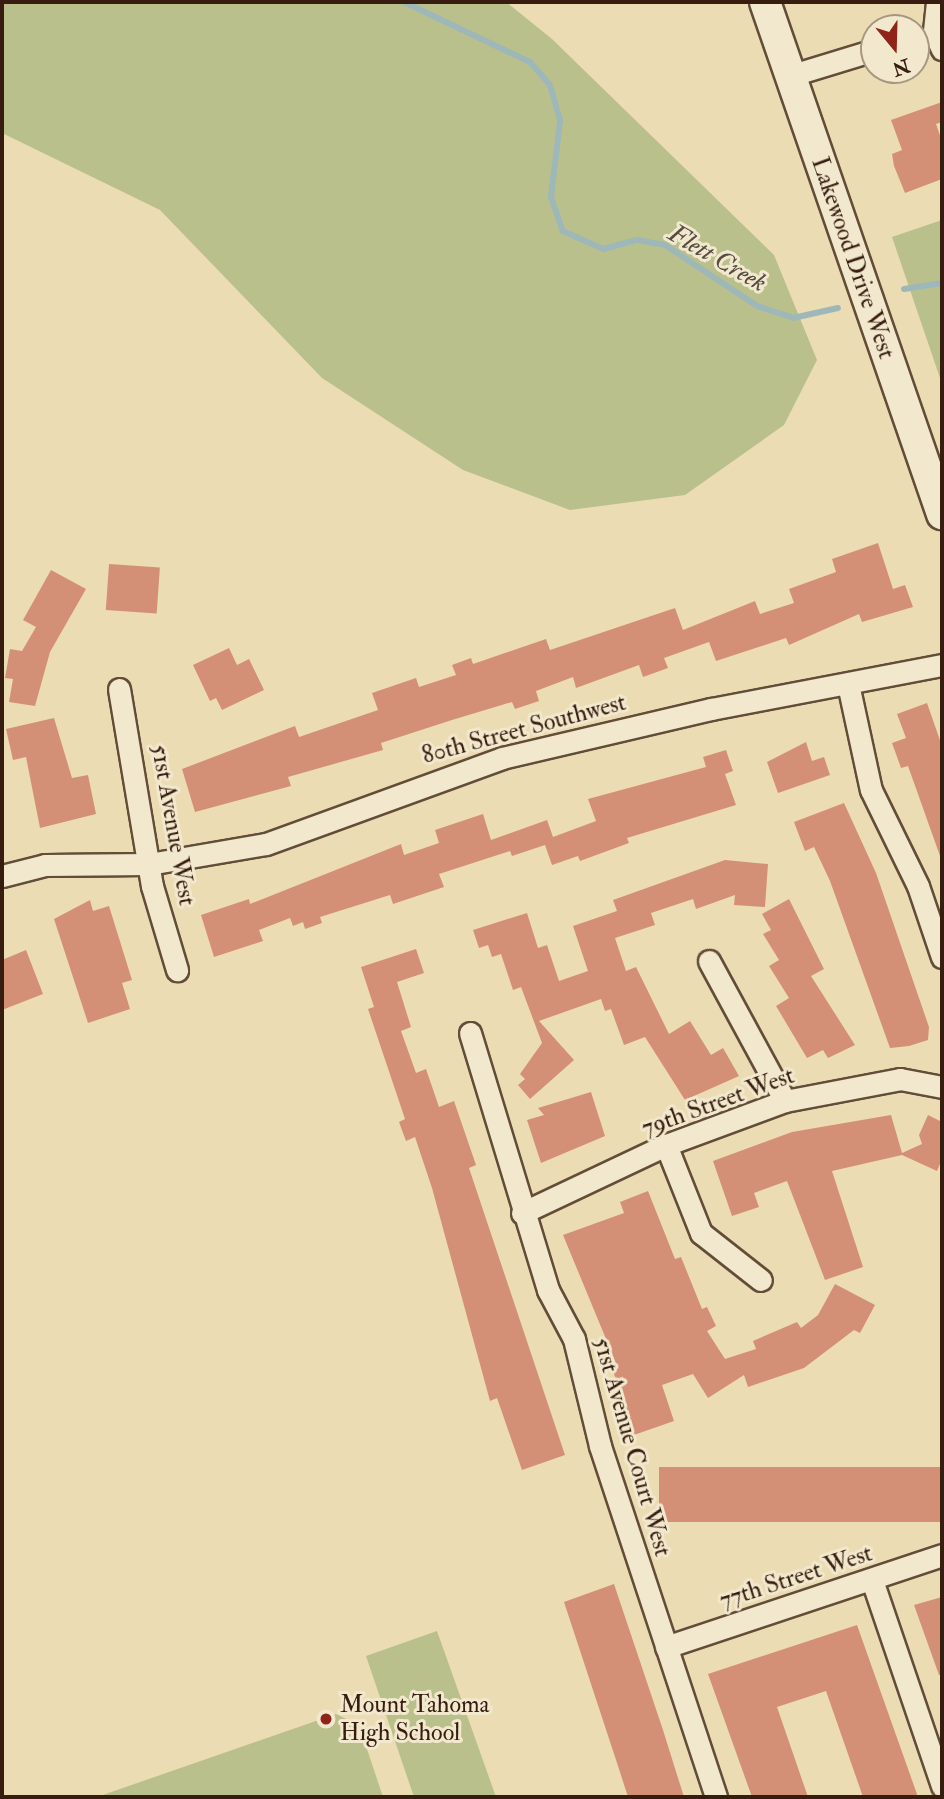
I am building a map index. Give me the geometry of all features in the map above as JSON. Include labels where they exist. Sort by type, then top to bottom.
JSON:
[{"type":"main road","name":"Lakewood Drive West","points":[[765,2],[942,514]]},
{"type":"street","points":[[931,39],[937,2]]},
{"type":"street","points":[[789,76],[860,54]]},
{"type":"street","name":"80th Street Southwest","points":[[2,876],[45,865],[149,864],[266,844],[502,758],[711,709],[942,665]]},
{"type":"street","points":[[848,684],[863,765],[918,886],[942,957]]},
{"type":"street","name":"51st Avenue West","points":[[119,689],[149,864],[177,970]]},
{"type":"street","points":[[709,961],[785,1101]]},
{"type":"street","name":"51st Avenue Court West","points":[[470,1033],[522,1213],[548,1290],[574,1339],[600,1446],[716,1797]]},
{"type":"street","name":"79th Street West","points":[[522,1213],[666,1145],[785,1101],[900,1079],[942,1087]]},
{"type":"street","points":[[666,1145],[701,1233],[761,1280]]},
{"type":"street","name":"77th Street West","points":[[666,1647],[942,1555]]},
{"type":"street","points":[[872,1580],[942,1786]]},
{"type":"green space","points":[[2,2],[506,2],[552,39],[774,255],[817,360],[784,425],[685,495],[570,510],[463,470],[322,378],[160,210],[2,133]]},
{"type":"green space","points":[[942,220],[942,384],[892,237]]},
{"type":"green space","points":[[437,1631],[496,1797],[414,1797],[366,1656]]},
{"type":"green space","points":[[336,1714],[359,1725],[383,1797],[97,1797]]},
{"type":"building","points":[[942,102],[942,122],[936,124],[942,141],[942,179],[905,193],[894,166],[892,154],[902,150],[891,120]]},
{"type":"building","points":[[878,543],[893,589],[905,585],[913,607],[862,622],[859,614],[789,645],[786,638],[716,661],[709,642],[664,658],[668,668],[643,677],[639,665],[576,688],[573,677],[536,691],[539,701],[515,709],[512,702],[452,720],[381,743],[383,750],[288,777],[291,786],[195,812],[182,769],[295,726],[299,737],[378,710],[372,693],[416,678],[419,687],[456,675],[452,665],[471,658],[473,664],[546,639],[550,650],[675,608],[683,630],[755,601],[760,614],[794,603],[789,589],[836,572],[832,559]]},
{"type":"building","points":[[109,564],[160,568],[157,613],[106,610]]},
{"type":"building","points":[[51,570],[86,589],[50,652],[35,706],[9,702],[13,679],[5,678],[10,649],[22,651],[36,627],[23,620]]},
{"type":"building","points":[[229,648],[237,665],[249,659],[264,690],[222,710],[216,698],[210,701],[193,665]]},
{"type":"building","points":[[927,703],[942,746],[940,856],[908,766],[901,768],[892,743],[906,738],[897,714]]},
{"type":"building","points":[[54,718],[72,778],[88,775],[96,814],[40,828],[26,757],[13,760],[6,729]]},
{"type":"building","points":[[806,742],[812,761],[824,757],[830,775],[778,793],[767,762]]},
{"type":"building","points":[[726,750],[733,771],[725,774],[736,805],[627,838],[629,843],[580,861],[578,856],[552,865],[545,845],[512,856],[510,851],[439,874],[444,887],[393,904],[390,895],[320,917],[322,923],[305,929],[303,922],[293,926],[290,918],[259,930],[263,941],[214,957],[201,915],[249,899],[250,904],[401,844],[404,855],[439,843],[435,830],[483,814],[491,840],[547,820],[553,837],[596,821],[588,799],[706,767],[703,757]]},
{"type":"building","points":[[844,803],[876,873],[929,1027],[928,1040],[909,1046],[890,1048],[830,881],[814,847],[805,851],[794,822]]},
{"type":"building","points":[[725,860],[768,864],[765,907],[734,905],[735,895],[696,909],[693,899],[651,913],[655,925],[615,938],[626,971],[636,967],[669,1034],[690,1021],[711,1055],[723,1048],[739,1076],[685,1100],[645,1037],[624,1045],[611,1009],[605,1011],[601,999],[539,1021],[574,1060],[530,1099],[518,1085],[525,1079],[520,1074],[542,1043],[521,987],[513,990],[501,954],[492,957],[488,945],[479,948],[473,930],[527,913],[538,948],[547,945],[559,981],[588,971],[573,926],[617,911],[613,900]]},
{"type":"building","points":[[789,899],[824,969],[811,976],[855,1045],[828,1058],[823,1050],[807,1058],[776,1006],[789,998],[769,966],[779,960],[763,934],[771,930],[762,914]]},
{"type":"building","points":[[90,900],[93,911],[109,906],[132,980],[122,983],[130,1009],[88,1023],[54,919]]},
{"type":"building","points":[[416,949],[424,973],[397,982],[411,1027],[401,1031],[416,1073],[426,1069],[439,1107],[454,1101],[476,1165],[469,1168],[565,1455],[522,1470],[497,1398],[490,1401],[432,1188],[415,1137],[406,1141],[399,1122],[405,1119],[368,1009],[374,1007],[361,967]]},
{"type":"building","points":[[26,950],[43,994],[2,1010],[2,960]]},
{"type":"building","points":[[591,1092],[605,1136],[541,1163],[527,1120],[544,1115],[538,1108]]},
{"type":"building","points":[[891,1115],[902,1153],[922,1144],[919,1135],[928,1115],[942,1122],[942,1159],[937,1171],[902,1155],[832,1171],[863,1267],[825,1280],[787,1181],[754,1193],[759,1207],[732,1216],[713,1161],[792,1132]]},
{"type":"building","points":[[648,1191],[675,1259],[681,1257],[702,1309],[707,1307],[716,1326],[707,1331],[725,1359],[756,1349],[753,1341],[797,1322],[801,1328],[818,1315],[835,1284],[875,1305],[860,1333],[854,1330],[804,1368],[748,1387],[744,1375],[708,1398],[693,1374],[662,1385],[674,1421],[631,1436],[613,1370],[618,1368],[563,1235],[624,1213],[620,1202]]},
{"type":"building","points":[[659,1467],[942,1467],[942,1522],[659,1522]]},
{"type":"building","points":[[614,1584],[684,1797],[628,1797],[564,1602]]},
{"type":"building","points":[[942,1597],[942,1675],[939,1675],[914,1605]]},
{"type":"building","points":[[857,1625],[918,1797],[863,1797],[826,1691],[777,1707],[808,1797],[752,1797],[708,1674]]},
{"type":"waterway","name":"Flett Creek","points":[[404,2],[530,62],[550,85],[560,121],[551,197],[563,231],[603,249],[637,240],[665,245],[757,306],[793,318],[838,308]]},
{"type":"waterway","name":"Flett Creek","points":[[904,289],[942,283]]},
{"type":"place","name":"Mount Tahoma High School","points":[[326,1719]]}]
